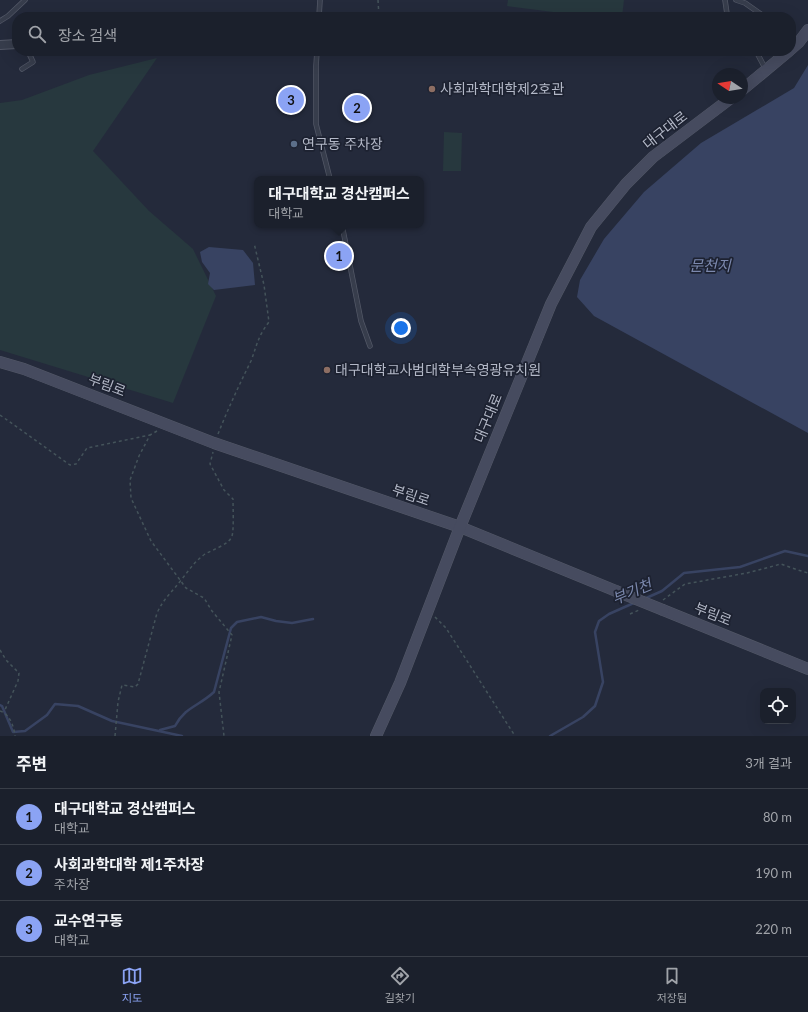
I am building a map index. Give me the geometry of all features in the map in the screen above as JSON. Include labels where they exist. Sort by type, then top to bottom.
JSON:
[{"type":"street","points":[[796,42],[808,30]]},
{"type":"street","points":[[0,45],[12,44]]},
{"type":"street","points":[[748,86],[766,72],[782,56]]},
{"type":"street","name":"대구대로","points":[[376,736],[400,683],[460,527],[551,304],[591,227],[626,184],[653,157],[723,104]]},
{"type":"street","name":"부림로","points":[[0,362],[24,369],[214,444],[460,527],[616,591],[660,606],[808,669]]},
{"type":"lane","points":[[12,12],[26,0]]},
{"type":"lane","points":[[319,12],[320,0]]},
{"type":"lane","points":[[725,0],[727,12]]},
{"type":"lane","points":[[736,0],[757,12]]},
{"type":"lane","points":[[0,20],[12,12]]},
{"type":"lane","points":[[22,70],[33,62],[30,56]]},
{"type":"lane","points":[[317,56],[316,124],[329,176]]},
{"type":"lane","points":[[759,56],[766,72]]},
{"type":"lane","points":[[343,228],[361,321],[370,346]]},
{"type":"path","points":[[378,0],[379,12]]},
{"type":"path","points":[[218,436],[252,359],[261,333],[269,322],[264,285],[254,243]]},
{"type":"path","points":[[0,415],[70,465],[76,464],[88,448],[150,435],[170,426]]},
{"type":"path","points":[[150,435],[139,456],[130,480],[131,498],[151,540],[186,588],[204,598],[212,611],[232,635],[219,692],[224,736]]},
{"type":"path","points":[[115,736],[118,702],[122,685],[135,687],[138,684],[157,613],[170,592],[181,581],[194,563],[204,555],[228,541],[232,536],[233,499],[224,490],[210,464],[213,450]]},
{"type":"path","points":[[660,606],[664,600],[685,584],[781,564],[808,573]]},
{"type":"path","points":[[630,614],[644,608]]},
{"type":"path","points":[[428,611],[446,628],[515,736]]},
{"type":"path","points":[[0,650],[6,660],[19,673],[18,681],[4,712]]},
{"type":"path","points":[[0,711],[4,712],[13,725],[15,736]]},
{"type":"shaded area","points":[[508,0],[624,0],[623,12],[553,12],[507,6]]},
{"type":"shaded area","points":[[157,58],[93,151],[149,211],[193,249],[216,296],[173,403],[0,350],[0,103],[22,100],[89,75]]},
{"type":"shaded area","points":[[444,132],[462,133],[461,171],[443,171]]},
{"type":"water","name":"문천지","points":[[808,65],[808,433],[594,316],[577,297],[580,280],[604,239],[644,192],[701,143],[794,88]]},
{"type":"water","points":[[209,247],[243,250],[253,263],[255,285],[214,290],[208,284],[210,273],[202,262],[200,252]]},
{"type":"waterway","name":"부기천","points":[[644,599],[662,591],[684,573],[740,567],[785,551],[808,556]]},
{"type":"waterway","name":"부기천","points":[[550,736],[583,717],[595,706],[603,682],[595,632],[599,621],[609,614],[636,602]]},
{"type":"waterway","points":[[160,730],[175,726],[183,715],[214,692],[231,628],[237,622],[261,617],[292,623],[313,619]]},
{"type":"waterway","points":[[0,705],[2,706],[13,732],[25,731],[47,715],[55,704],[78,706],[112,721],[182,736]]},
{"type":"place","name":"사회과학대학제2호관","points":[[432,89]]},
{"type":"place","name":"교수연구동","points":[[291,100]]},
{"type":"place","name":"사회과학대학 제1주차장","points":[[357,108]]},
{"type":"place","name":"연구동 주차장","points":[[294,144]]},
{"type":"place","name":"대구대학교 경산캠퍼스","points":[[339,256]]},
{"type":"place","name":"대구대학교사범대학부속영광유치원","points":[[327,370]]}]
